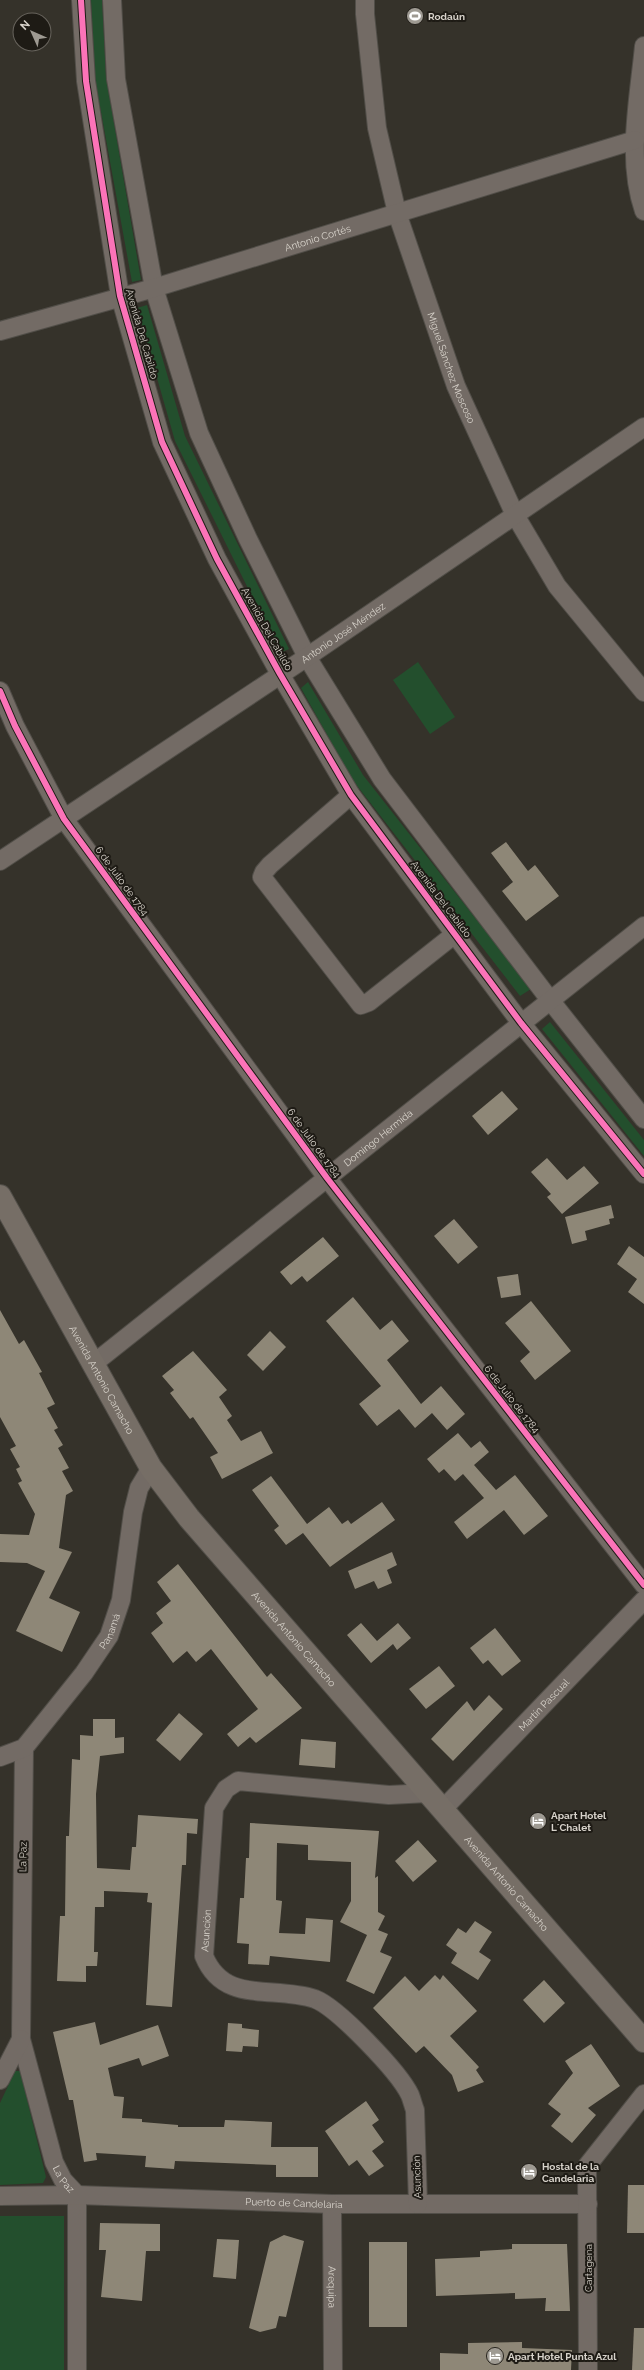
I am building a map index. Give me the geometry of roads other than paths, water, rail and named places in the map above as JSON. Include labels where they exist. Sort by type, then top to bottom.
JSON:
[{"type":"street","name":"Avenida Del Cabildo","points":[[81,0],[86,81],[120,296],[162,442],[217,559],[280,674],[351,795],[521,1023],[644,1174]]},
{"type":"street","points":[[112,0],[116,79],[154,288],[199,433],[248,539],[307,656],[382,779],[550,1000],[644,1119]]},
{"type":"street","name":"Miguel Sánchez Moscoso","points":[[365,0],[365,14],[377,128],[396,213],[456,386],[515,515],[557,586],[644,692]]},
{"type":"street","points":[[644,46],[635,140],[640,198],[644,211]]},
{"type":"street","name":"Antonio Cortés","points":[[0,331],[120,296],[154,288],[635,140]]},
{"type":"street","name":"Antonio José Méndez","points":[[0,861],[307,656],[644,427]]},
{"type":"street","name":"6 de Julio de 1784","points":[[0,691],[15,726],[64,819],[327,1178],[644,1585]]},
{"type":"street","points":[[351,795],[270,865],[262,877],[361,1005],[369,1002],[455,934]]},
{"type":"street","name":"Domingo Hermida","points":[[93,1364],[644,926]]},
{"type":"street","name":"Avenida Antonio Camacho","points":[[0,1196],[151,1468],[190,1518],[644,2041]]},
{"type":"street","name":"Panamá","points":[[24,1748],[84,1673],[109,1636],[121,1600],[133,1512],[139,1488],[151,1468]]},
{"type":"street","name":"Martín Pascual","points":[[443,1809],[644,1600]]},
{"type":"street","points":[[0,1757],[24,1748]]},
{"type":"street","name":"La Paz","points":[[24,1748],[21,2038],[54,2162],[63,2180],[77,2195],[77,2370]]},
{"type":"street","name":"Asunción","points":[[418,2204],[415,2110],[410,2095],[400,2080],[364,2040],[330,2007],[294,1994],[231,1987],[219,1980],[209,1969],[204,1956],[214,1808],[226,1789],[238,1781],[389,1795],[428,1793]]},
{"type":"street","name":"La Paz","points":[[0,2080],[21,2038]]},
{"type":"street","name":"Cartagena","points":[[588,2370],[588,2166],[644,2094]]},
{"type":"street","name":"Puerto de Candelaria","points":[[0,2196],[77,2195],[332,2204],[588,2204]]},
{"type":"street","name":"Arequipa","points":[[332,2204],[333,2370]]},
{"type":"place","name":"Rodaún","points":[[415,16]]},
{"type":"place","name":"Apart Hotel L´Chalet","points":[[538,1821]]},
{"type":"place","name":"Hostal de la Candelaria","points":[[529,2172]]},
{"type":"place","name":"Apart Hotel Punta Azul","points":[[495,2356]]}]
